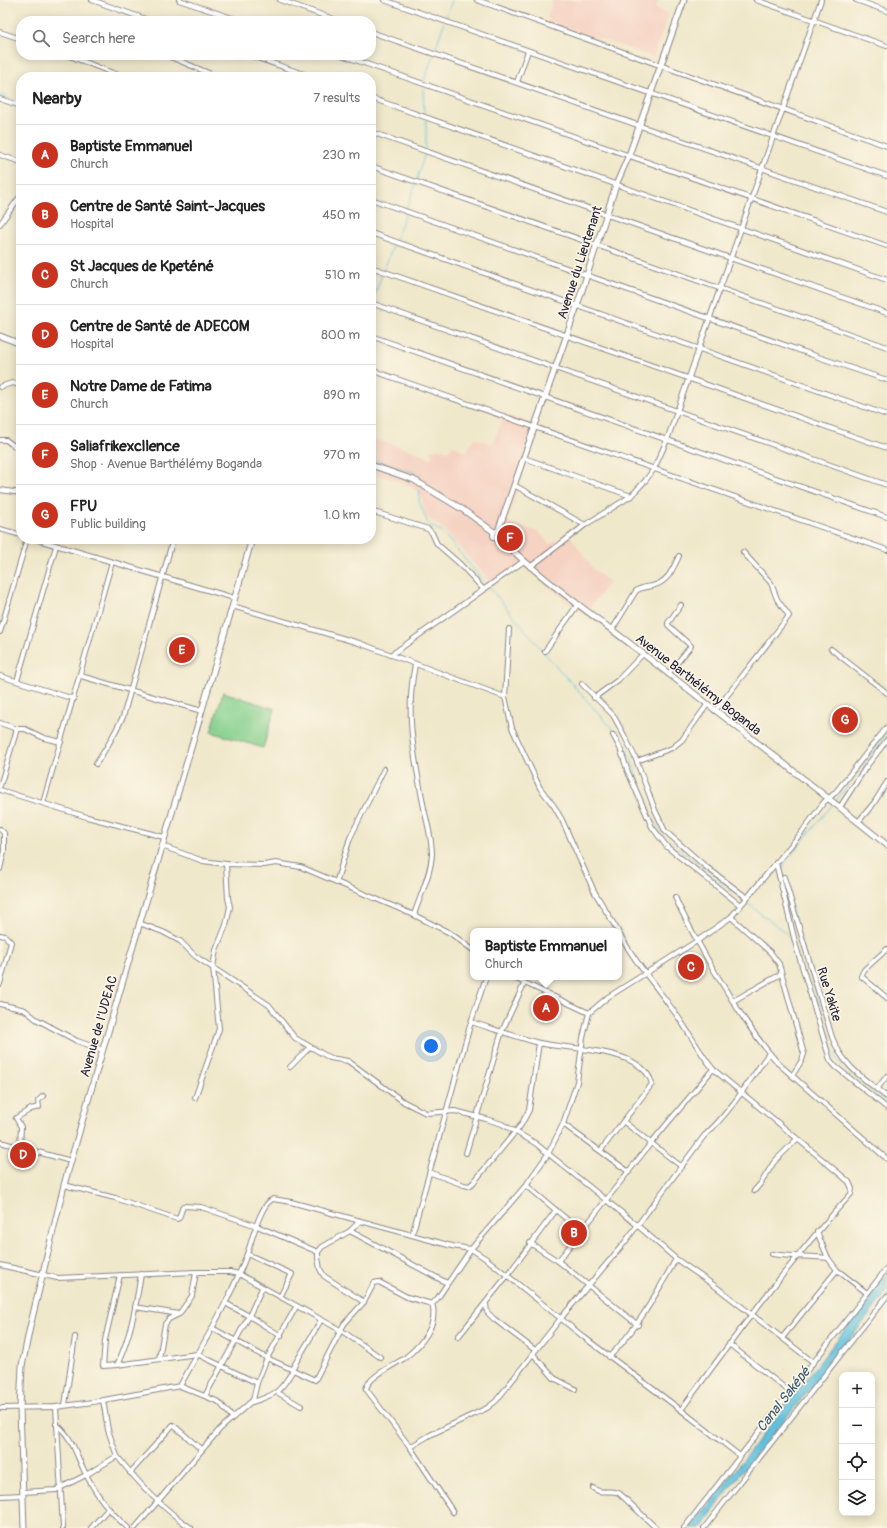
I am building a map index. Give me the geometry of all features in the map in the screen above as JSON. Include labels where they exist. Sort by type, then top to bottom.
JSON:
[{"type":"main road","name":"Avenue du Lieutenant","points":[[496,532],[524,458],[577,306],[616,185],[629,155],[684,0]]},
{"type":"main road","points":[[0,336],[16,342]]},
{"type":"main road","points":[[376,468],[401,475],[424,486],[496,532]]},
{"type":"main road","name":"Avenue Barthélémy Boganda","points":[[496,532],[500,534],[499,537],[530,567],[714,711],[831,799],[887,845]]},
{"type":"main road","name":"Avenue de I'UDEAC","points":[[24,1528],[20,1408],[22,1366],[25,1347],[64,1185],[250,544]]},
{"type":"street","points":[[92,0],[104,2],[139,16]]},
{"type":"street","points":[[179,0],[226,16]]},
{"type":"street","points":[[280,0],[325,16]]},
{"type":"street","points":[[384,0],[887,176]]},
{"type":"street","points":[[476,0],[660,66],[785,108],[887,146]]},
{"type":"street","points":[[756,0],[887,46]]},
{"type":"street","points":[[530,567],[585,525],[630,496],[645,481],[654,468],[667,440],[730,257],[742,228],[785,108],[821,0]]},
{"type":"street","points":[[856,0],[887,11]]},
{"type":"street","points":[[0,32],[16,37]]},
{"type":"street","points":[[376,34],[517,82],[639,127],[887,212]]},
{"type":"street","points":[[517,82],[528,51]]},
{"type":"street","points":[[80,60],[111,72]]},
{"type":"street","points":[[178,60],[206,72]]},
{"type":"street","points":[[263,60],[298,72]]},
{"type":"street","points":[[355,60],[887,246]]},
{"type":"street","points":[[0,99],[16,104]]},
{"type":"street","points":[[376,100],[887,280]]},
{"type":"street","points":[[376,134],[887,313]]},
{"type":"street","points":[[0,155],[16,160]]},
{"type":"street","points":[[376,168],[887,347]]},
{"type":"street","points":[[376,201],[887,380]]},
{"type":"street","points":[[0,224],[16,202]]},
{"type":"street","points":[[376,235],[887,415]]},
{"type":"street","points":[[376,269],[887,448]]},
{"type":"street","points":[[376,305],[887,485]]},
{"type":"street","points":[[376,338],[544,398],[887,517]]},
{"type":"street","points":[[376,372],[887,550]]},
{"type":"street","points":[[0,387],[12,382],[16,383]]},
{"type":"street","points":[[0,440],[6,440],[16,447]]},
{"type":"street","points":[[524,458],[630,496]]},
{"type":"street","points":[[514,484],[585,525]]},
{"type":"street","points":[[0,490],[16,492]]},
{"type":"street","points":[[376,513],[428,529],[438,544],[485,590]]},
{"type":"street","points":[[0,529],[16,534]]},
{"type":"street","points":[[0,632],[26,544]]},
{"type":"street","points":[[50,544],[234,598]]},
{"type":"street","points":[[96,764],[108,746],[123,717],[172,544]]},
{"type":"street","points":[[17,681],[56,546]]},
{"type":"street","points":[[714,711],[789,616],[777,599],[771,583],[743,552]]},
{"type":"street","points":[[612,630],[636,591],[640,588],[660,584],[665,580],[670,574],[679,556]]},
{"type":"street","points":[[391,655],[524,561]]},
{"type":"street","points":[[43,803],[81,676],[112,562]]},
{"type":"street","points":[[545,651],[578,604]]},
{"type":"street","points":[[668,674],[691,646],[668,625],[681,605]]},
{"type":"street","points":[[232,606],[359,643],[505,697]]},
{"type":"street","points":[[509,629],[505,697],[512,728],[540,788],[554,806],[594,891],[616,928]]},
{"type":"street","points":[[831,649],[887,693]]},
{"type":"street","points":[[594,698],[618,680],[643,654]]},
{"type":"street","points":[[414,915],[427,877],[432,854],[413,752],[410,722],[411,686],[416,665]]},
{"type":"street","points":[[0,676],[74,699]]},
{"type":"street","points":[[81,676],[202,711]]},
{"type":"street","points":[[582,684],[594,698],[613,715],[637,761],[654,810],[665,831],[709,870],[746,897]]},
{"type":"street","points":[[637,761],[672,748],[682,740],[707,705]]},
{"type":"street","points":[[0,723],[17,729],[25,729],[44,738],[61,742]]},
{"type":"street","points":[[432,1304],[470,1249],[526,1185],[548,1154],[563,1124],[577,1082],[583,1038],[589,1012],[608,997],[697,941],[731,917],[746,897],[831,799],[887,727]]},
{"type":"street","points":[[0,786],[17,729]]},
{"type":"street","points":[[613,735],[659,838],[667,847],[741,904]]},
{"type":"street","points":[[839,806],[887,740]]},
{"type":"street","points":[[621,751],[631,748]]},
{"type":"street","points":[[336,883],[350,838],[384,769]]},
{"type":"street","points":[[858,822],[874,803],[887,782]]},
{"type":"street","points":[[0,790],[164,837]]},
{"type":"street","points":[[0,829],[4,833],[4,852],[0,869]]},
{"type":"street","points":[[162,846],[203,861],[226,864],[287,864],[301,867],[414,915],[450,933],[470,948]]},
{"type":"street","points":[[195,1098],[219,1029],[213,967],[216,950],[230,907],[226,864]]},
{"type":"street","points":[[776,864],[778,878],[796,946],[830,1060],[887,1108]]},
{"type":"street","name":"Rue Yakite","points":[[784,877],[839,1054],[850,1067],[887,1097]]},
{"type":"street","points":[[675,897],[686,922],[733,1001],[769,1053],[792,1076],[887,1159]]},
{"type":"street","points":[[731,917],[776,958],[804,1054],[792,1076]]},
{"type":"street","points":[[139,923],[163,932],[180,941],[195,956],[269,1005],[295,1038],[330,1058],[348,1061],[404,1102],[429,1114],[455,1111],[502,1124],[535,1143],[607,1200],[676,1259],[752,1314],[814,1362]]},
{"type":"street","points":[[0,935],[5,936],[10,942],[0,984]]},
{"type":"street","points":[[622,938],[644,974],[670,1005],[700,1053],[713,1069],[796,1140],[849,1182],[852,1189],[851,1194],[798,1255],[752,1314],[681,1410]]},
{"type":"street","points":[[887,950],[864,970],[861,976],[887,998]]},
{"type":"street","points":[[733,1001],[781,974]]},
{"type":"street","points":[[412,1235],[431,1173],[471,1022],[485,980]]},
{"type":"street","points":[[517,980],[589,1012]]},
{"type":"street","points":[[466,1153],[502,1031],[524,984]]},
{"type":"street","points":[[0,1004],[25,1010],[36,1019],[77,1041],[103,1050]]},
{"type":"street","points":[[471,1022],[539,1043],[616,1055],[639,1067],[651,1079],[652,1084],[601,1150]]},
{"type":"street","points":[[431,1173],[469,1186],[514,1131],[521,1125],[529,1110],[539,1043]]},
{"type":"street","points":[[290,1067],[310,1047]]},
{"type":"street","points":[[410,1447],[430,1435],[487,1408],[509,1386],[561,1318],[637,1225],[704,1136],[714,1127],[769,1053]]},
{"type":"street","points":[[558,1261],[651,1143],[713,1069]]},
{"type":"street","points":[[877,1089],[887,1076]]},
{"type":"street","points":[[20,1147],[21,1127],[16,1118],[31,1109],[38,1107],[38,1101],[43,1096]]},
{"type":"street","points":[[624,1122],[682,1167]]},
{"type":"street","points":[[563,1124],[601,1150],[629,1172]]},
{"type":"street","points":[[754,1191],[761,1183],[774,1162],[796,1140]]},
{"type":"street","points":[[0,1142],[71,1161]]},
{"type":"street","points":[[64,1185],[115,1198],[177,1219],[179,1218],[182,1208],[185,1206],[201,1207],[257,1226],[318,1252]]},
{"type":"street","points":[[526,1185],[582,1232]]},
{"type":"street","points":[[180,1386],[225,1304],[239,1274],[265,1205],[273,1200],[290,1202],[470,1249],[508,1276],[609,1357],[740,1456]]},
{"type":"street","points":[[458,1337],[508,1276],[530,1243],[556,1210]]},
{"type":"street","points":[[318,1252],[325,1245],[350,1232],[360,1221]]},
{"type":"street","points":[[350,1232],[447,1284]]},
{"type":"street","points":[[817,1232],[828,1258],[837,1270],[867,1294]]},
{"type":"street","points":[[530,1243],[558,1261],[638,1325]]},
{"type":"street","points":[[318,1252],[320,1269],[324,1276],[364,1302]]},
{"type":"street","points":[[247,1254],[292,1274],[280,1297]]},
{"type":"street","points":[[772,1254],[791,1257],[798,1255],[828,1258]]},
{"type":"street","points":[[609,1357],[638,1325],[676,1259]]},
{"type":"street","points":[[0,1265],[10,1266],[42,1276],[57,1278],[196,1272],[239,1274],[296,1307],[342,1331],[380,1357]]},
{"type":"street","points":[[684,1528],[887,1268]]},
{"type":"street","points":[[782,1338],[837,1270]]},
{"type":"street","points":[[159,1359],[165,1324],[169,1319],[179,1314],[192,1296],[196,1272]]},
{"type":"street","points":[[117,1366],[125,1349],[142,1274]]},
{"type":"street","points":[[120,1275],[105,1340],[102,1363],[105,1367],[197,1354],[223,1365],[257,1383]]},
{"type":"street","points":[[212,1328],[267,1358],[315,1380],[342,1331],[344,1324],[364,1302],[376,1282],[407,1297],[432,1304]]},
{"type":"street","points":[[205,1396],[236,1341],[262,1288]]},
{"type":"street","points":[[704,1528],[887,1296]]},
{"type":"street","points":[[225,1304],[281,1336]]},
{"type":"street","points":[[432,1304],[435,1316],[429,1331],[424,1338],[407,1356],[391,1366],[366,1387],[410,1447],[453,1512]]},
{"type":"street","points":[[486,1304],[487,1312],[534,1352],[554,1378],[575,1389]]},
{"type":"street","points":[[135,1307],[179,1314]]},
{"type":"street","points":[[252,1402],[257,1383],[267,1358],[281,1336],[296,1307]]},
{"type":"street","points":[[135,1528],[232,1417],[252,1402],[278,1393],[284,1386],[321,1320]]},
{"type":"street","points":[[65,1406],[75,1337]]},
{"type":"street","points":[[729,1344],[790,1392]]},
{"type":"street","points":[[0,1408],[65,1406],[180,1386],[219,1402],[232,1417]]},
{"type":"street","points":[[278,1393],[301,1406]]},
{"type":"street","points":[[103,1400],[108,1430],[117,1456],[130,1473],[157,1502],[191,1528]]},
{"type":"street","points":[[56,1407],[56,1424],[62,1486],[63,1528]]},
{"type":"street","points":[[56,1424],[65,1431],[70,1438],[86,1475],[108,1509],[128,1528]]},
{"type":"street","points":[[130,1473],[173,1425],[202,1450]]},
{"type":"street","points":[[0,1496],[49,1490],[62,1486],[86,1475],[117,1456]]},
{"type":"street","points":[[593,1488],[597,1492],[604,1493],[612,1490],[619,1493],[656,1528]]},
{"type":"street","points":[[92,1528],[108,1509]]},
{"type":"shaded area","points":[[553,0],[658,0],[655,8],[669,14],[653,57],[548,21],[547,19]]},
{"type":"shaded area","points":[[504,415],[538,427],[507,522],[539,532],[549,544],[569,534],[594,570],[610,582],[584,615],[522,565],[493,585],[442,528],[426,517],[420,493],[405,483],[376,474],[376,440],[420,453],[430,459],[434,455],[430,451],[437,448],[448,451],[453,445],[466,452],[474,438],[493,444]]},
{"type":"green space","points":[[223,692],[275,709],[263,748],[211,732]]},
{"type":"water","points":[[887,1272],[887,1291],[870,1314],[731,1486],[701,1528],[690,1528],[865,1304]]},
{"type":"waterway","points":[[446,17],[452,0]]},
{"type":"waterway","points":[[435,50],[444,23]]},
{"type":"waterway","points":[[424,81],[433,56]]},
{"type":"waterway","points":[[423,88],[424,114]]},
{"type":"waterway","points":[[0,95],[16,102]]},
{"type":"waterway","points":[[426,120],[426,148]]},
{"type":"waterway","points":[[417,179],[425,153]]},
{"type":"waterway","points":[[406,209],[416,184]]},
{"type":"waterway","points":[[396,239],[405,214]]},
{"type":"waterway","points":[[384,269],[394,244]]},
{"type":"waterway","points":[[376,292],[382,274]]},
{"type":"waterway","points":[[376,461],[414,472],[419,475],[420,480]]},
{"type":"waterway","points":[[420,490],[419,501],[428,524],[442,532],[487,585]]},
{"type":"waterway","points":[[489,587],[547,656],[618,735],[631,758],[649,811],[662,836],[743,900]]},
{"type":"waterway","points":[[835,802],[887,734]]},
{"type":"waterway","points":[[833,804],[785,862],[781,874],[835,1057],[846,1069],[887,1102]]},
{"type":"waterway","points":[[746,902],[792,938]]},
{"type":"waterway","points":[[797,941],[800,944]]},
{"type":"place","name":"Saliafrikexcllence","points":[[510,538]]},
{"type":"place","name":"Notre Dame de Fatima","points":[[182,650]]},
{"type":"place","name":"FPU","points":[[845,720]]},
{"type":"place","name":"St Jacques de Kpeténé","points":[[691,967]]},
{"type":"place","name":"Baptiste Emmanuel","points":[[546,1008]]},
{"type":"place","name":"Centre de Santé de ADECOM","points":[[23,1155]]},
{"type":"place","name":"Centre de Santé Saint-Jacques","points":[[574,1233]]},
{"type":"water label","name":"Canal Saképé","points":[[783,1399]]}]
